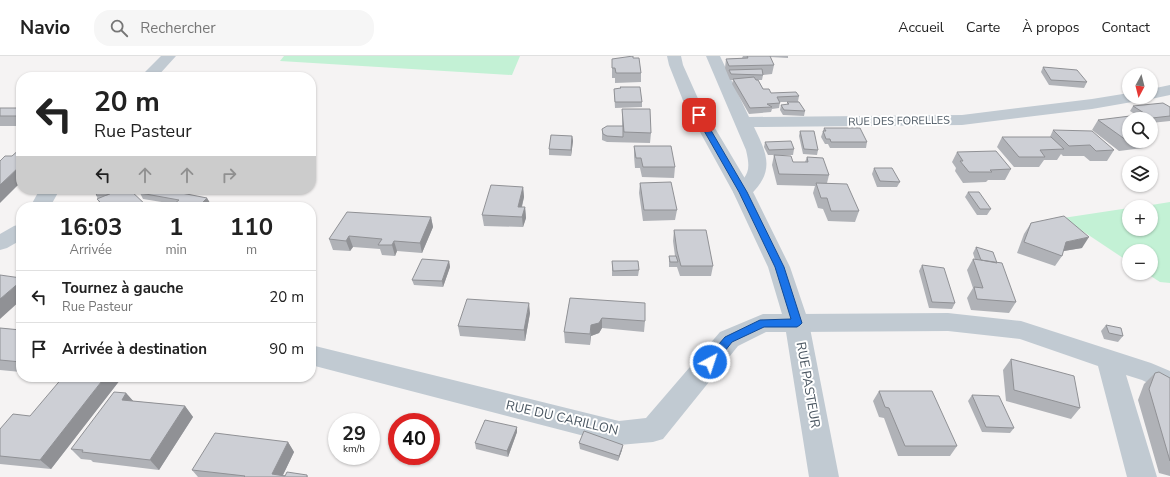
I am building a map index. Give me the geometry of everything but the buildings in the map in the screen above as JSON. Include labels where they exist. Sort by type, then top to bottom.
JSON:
[{"type":"street","points":[[153,72],[169,56]]},
{"type":"street","name":"RUE PASTEUR","points":[[674,56],[676,65],[692,103],[743,192],[779,267],[797,323],[824,477]]},
{"type":"street","points":[[713,56],[750,136],[758,163],[755,178],[743,192]]},
{"type":"street","points":[[1158,93],[1170,90]]},
{"type":"street","name":"RUE DES FORELLES","points":[[743,122],[962,120],[1092,104],[1122,99]]},
{"type":"street","points":[[0,243],[16,234]]},
{"type":"street","name":"RUE DU CARILLON","points":[[316,356],[619,433],[653,430],[729,340],[763,323],[948,322],[1021,330],[1109,359],[1151,374],[1170,383]]},
{"type":"street","points":[[1109,359],[1142,477]]},
{"type":"green space","points":[[284,56],[520,56],[512,75],[280,61]]},
{"type":"green space","points":[[1170,202],[1170,283],[1160,282],[1157,280],[1158,244],[1122,244],[1122,257],[1063,218],[1122,209],[1122,236],[1158,236],[1158,204]]},
{"type":"route","points":[[699,115],[743,192],[779,267],[797,323],[763,323],[729,340],[710,362]]}]
